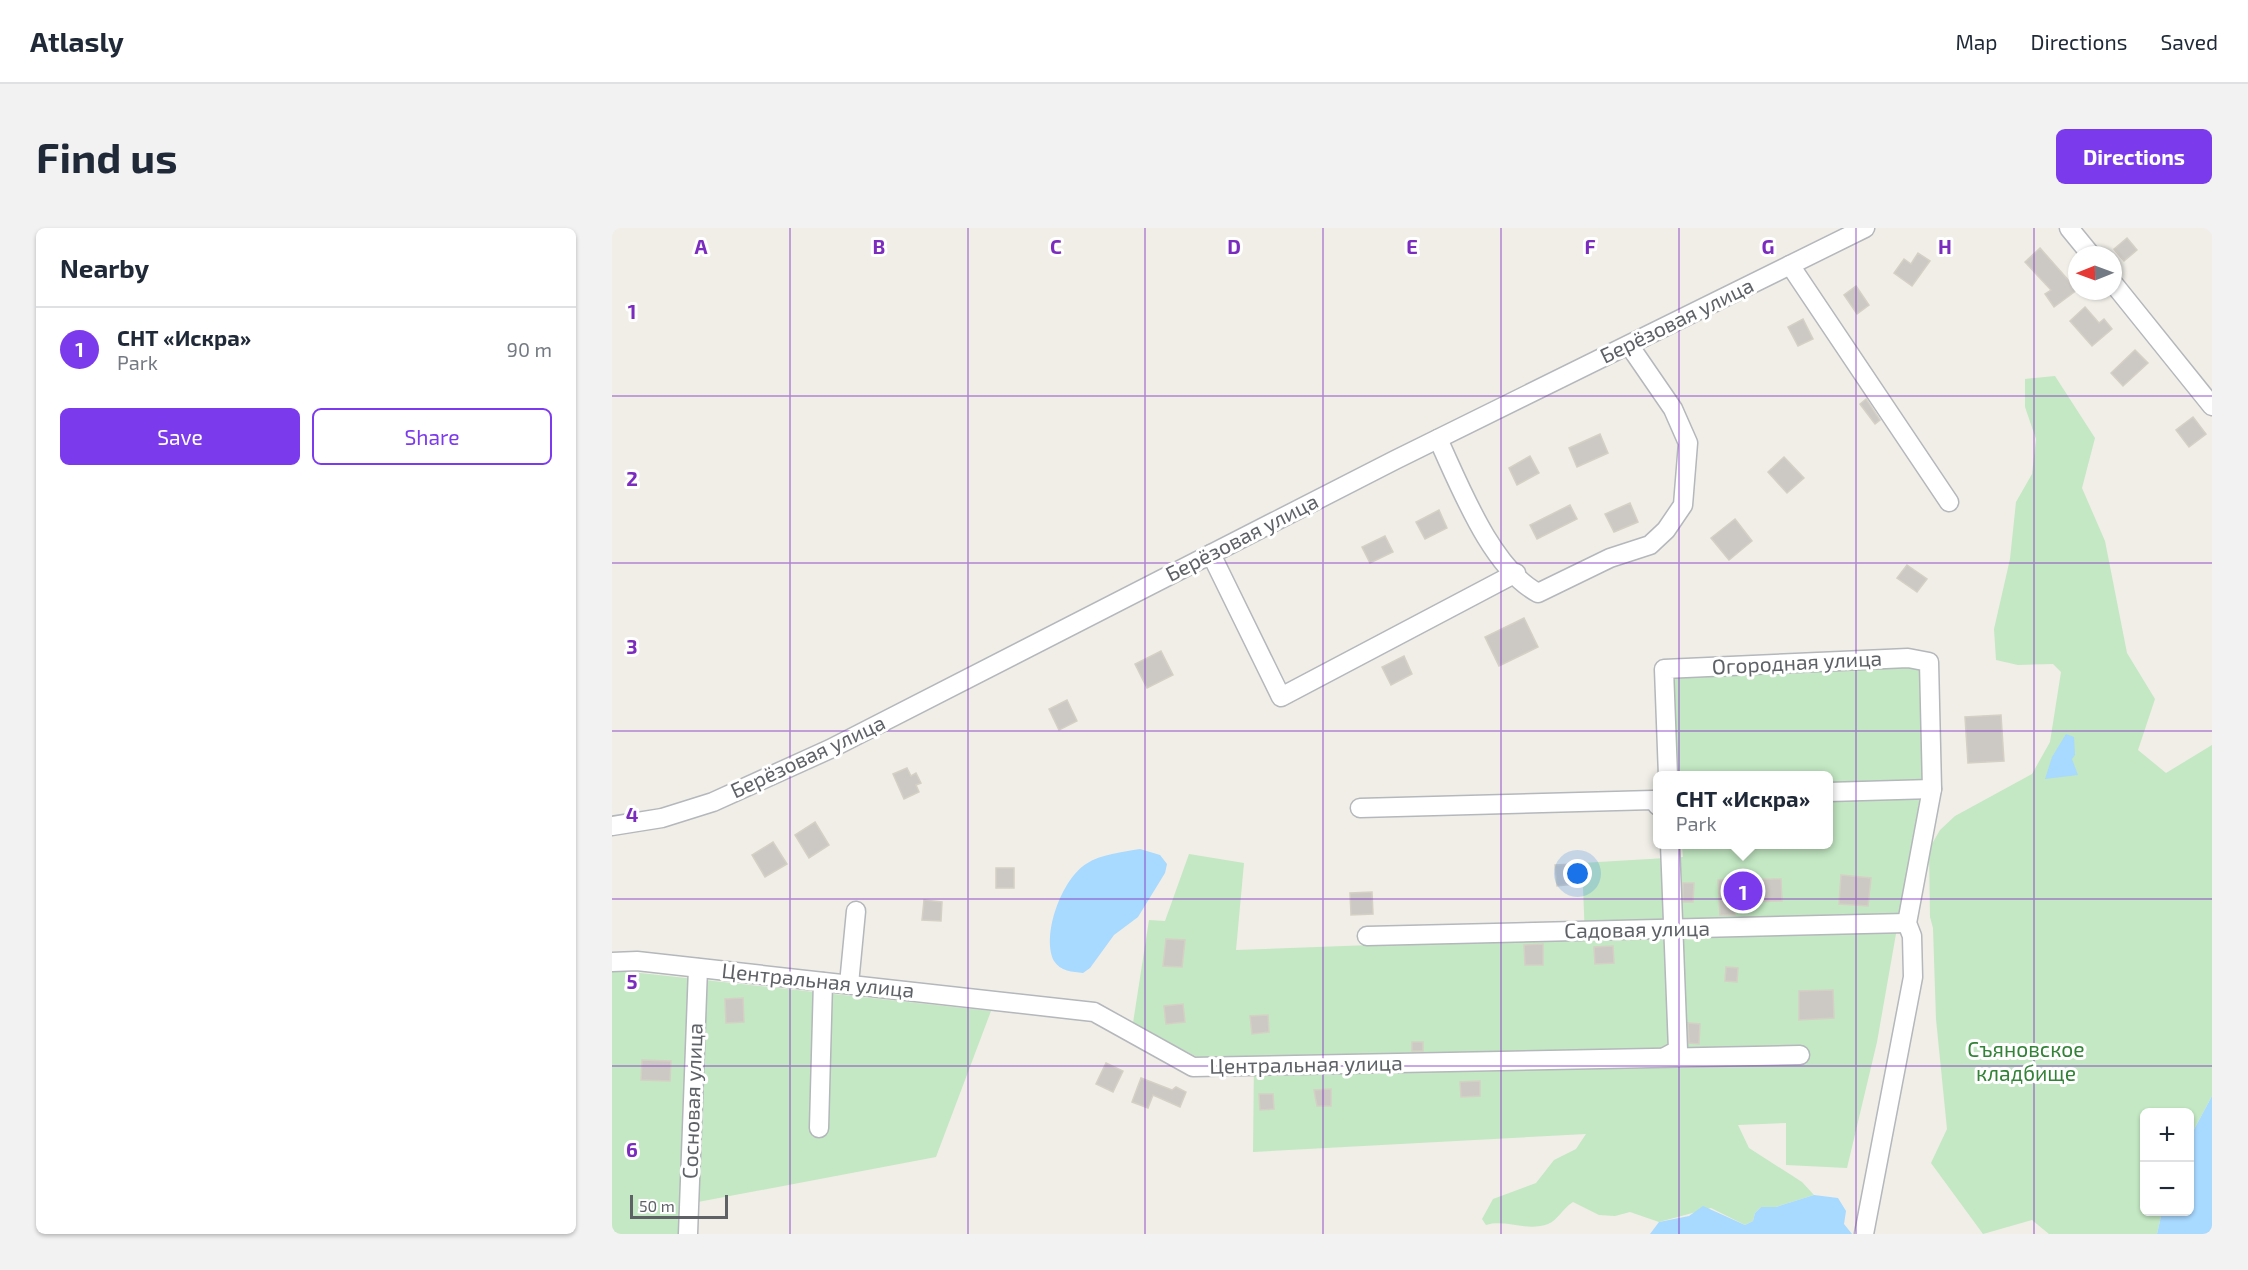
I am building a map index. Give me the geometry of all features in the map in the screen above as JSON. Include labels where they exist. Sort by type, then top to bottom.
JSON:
[{"type":"street","name":"Берёзовая улица","points":[[612,826],[662,818],[713,802],[831,749],[1438,439],[1865,228]]},
{"type":"street","points":[[2069,228],[2084,246]]},
{"type":"street","points":[[1790,265],[1949,502]]},
{"type":"street","points":[[2122,294],[2212,406]]},
{"type":"street","points":[[1438,439],[1483,535],[1527,587],[1538,592],[1610,558],[1650,545],[1666,530],[1683,505],[1688,443],[1673,409],[1629,345]]},
{"type":"street","points":[[1211,554],[1281,697],[1516,573]]},
{"type":"street","name":"Огородная улица","points":[[1668,771],[1664,669],[1908,658],[1929,662],[1932,789]]},
{"type":"street","points":[[1833,792],[1932,789],[1907,923],[1912,936],[1913,977],[1864,1234]]},
{"type":"street","points":[[1360,808],[1653,800]]},
{"type":"street","points":[[1665,1057],[1678,1050],[1670,849]]},
{"type":"street","points":[[849,984],[856,911]]},
{"type":"street","name":"Садовая улица","points":[[1367,936],[1907,923]]},
{"type":"street","name":"Центральная улица","points":[[612,962],[638,962],[698,968],[1094,1012],[1193,1067],[1800,1055]]},
{"type":"street","name":"Сосновая улица","points":[[688,1234],[698,968]]},
{"type":"street","points":[[819,1128],[823,982]]},
{"type":"green space","name":"Съяновское кладбище","points":[[2055,376],[2095,438],[2082,488],[2105,541],[2127,653],[2155,699],[2138,750],[2166,773],[2212,745],[2212,1096],[2194,1130],[2194,1108],[2140,1108],[2140,1216],[2161,1216],[2157,1234],[2049,1234],[2032,1220],[1983,1234],[1931,1163],[1947,1129],[1936,1019],[1929,849],[1940,830],[1955,816],[2032,774],[2050,742],[2061,672],[2053,664],[2018,665],[1996,660],[1994,629],[2010,559],[2016,502],[2032,474],[2036,439],[2025,407],[2025,379]]},
{"type":"green space","points":[[1909,666],[1919,670],[1923,780],[1877,1042],[1847,1168],[1786,1165],[1786,1123],[1738,1125],[1749,1148],[1802,1182],[1814,1195],[1776,1207],[1761,1207],[1755,1213],[1753,1221],[1745,1225],[1711,1208],[1659,1222],[1630,1212],[1615,1216],[1599,1215],[1573,1202],[1548,1224],[1532,1227],[1501,1223],[1486,1225],[1482,1219],[1493,1199],[1536,1183],[1554,1160],[1576,1149],[1586,1134],[1253,1152],[1254,1058],[1197,1057],[1133,1023],[1149,920],[1165,921],[1189,854],[1244,863],[1236,950],[1585,937],[1582,863],[1683,857],[1682,849],[1833,849],[1833,771],[1678,771],[1673,674]]},
{"type":"green space","points":[[612,972],[631,972],[991,1011],[936,1157],[682,1205],[681,1234],[612,1234]]},
{"type":"water","points":[[2066,734],[2074,737],[2075,755],[2072,759],[2078,775],[2045,779],[2052,757]]},
{"type":"water","points":[[1140,849],[1160,855],[1167,864],[1165,873],[1138,917],[1114,935],[1090,968],[1083,973],[1060,967],[1054,961],[1050,937],[1056,908],[1069,882],[1077,871],[1098,858]]},
{"type":"water","points":[[2212,1096],[2212,1234],[2157,1234],[2161,1216],[2194,1216],[2194,1130]]},
{"type":"water","points":[[1814,1195],[1838,1198],[1846,1211],[1844,1224],[1852,1234],[1650,1234],[1659,1222],[1689,1216],[1703,1206],[1745,1225],[1753,1221],[1755,1213],[1761,1207],[1776,1207]]},
{"type":"building","points":[[2127,238],[2137,250],[2124,261],[2122,246],[2118,246]]},
{"type":"building","points":[[2040,248],[2068,280],[2068,297],[2054,307],[2045,294],[2051,290],[2025,262]]},
{"type":"building","points":[[1918,253],[1930,261],[1912,286],[1894,273],[1904,259],[1911,264]]},
{"type":"building","points":[[1856,286],[1869,305],[1857,314],[1844,295]]},
{"type":"building","points":[[2085,307],[2099,323],[2104,319],[2112,329],[2092,346],[2070,321]]},
{"type":"building","points":[[1803,319],[1813,339],[1798,346],[1788,327]]},
{"type":"building","points":[[2135,350],[2148,363],[2123,386],[2111,373]]},
{"type":"building","points":[[1866,399],[1880,420],[1875,424],[1860,404]]},
{"type":"building","points":[[2193,417],[2206,434],[2189,447],[2176,430]]},
{"type":"building","points":[[1600,434],[1608,453],[1577,467],[1569,448]]},
{"type":"building","points":[[1530,456],[1539,473],[1517,485],[1509,468]]},
{"type":"building","points":[[1784,457],[1804,478],[1787,493],[1768,472]]},
{"type":"building","points":[[1630,503],[1638,522],[1614,532],[1605,514]]},
{"type":"building","points":[[1570,505],[1577,519],[1537,539],[1530,525]]},
{"type":"building","points":[[1439,510],[1447,528],[1425,539],[1416,522]]},
{"type":"building","points":[[1735,519],[1752,541],[1729,560],[1711,538]]},
{"type":"building","points":[[1385,536],[1393,552],[1370,563],[1362,547]]},
{"type":"building","points":[[1907,565],[1927,579],[1917,592],[1897,578]]},
{"type":"building","points":[[1524,618],[1538,647],[1499,666],[1485,637]]},
{"type":"building","points":[[1161,651],[1173,675],[1147,688],[1135,664]]},
{"type":"building","points":[[1404,656],[1412,674],[1391,685],[1382,667]]},
{"type":"building","points":[[1067,700],[1077,721],[1059,730],[1049,709]]},
{"type":"building","points":[[2001,715],[2004,761],[1968,763],[1965,717]]},
{"type":"building","points":[[907,768],[911,776],[916,773],[921,783],[916,785],[919,792],[904,799],[893,774]]},
{"type":"building","points":[[815,822],[829,845],[809,858],[795,835]]},
{"type":"building","points":[[773,842],[787,864],[765,877],[752,855]]},
{"type":"building","points":[[1573,864],[1574,884],[1557,886],[1555,865]]},
{"type":"building","points":[[996,868],[1014,868],[1014,888],[996,888]]},
{"type":"building","points":[[1841,875],[1871,878],[1868,906],[1839,904]]},
{"type":"building","points":[[1781,879],[1782,901],[1743,902],[1743,905],[1735,905],[1735,915],[1720,915],[1718,880]]},
{"type":"building","points":[[1683,883],[1694,883],[1693,902],[1683,902]]},
{"type":"building","points":[[1372,892],[1373,914],[1351,915],[1350,893]]},
{"type":"building","points":[[924,900],[942,902],[941,921],[922,920]]},
{"type":"building","points":[[1166,939],[1185,940],[1182,967],[1163,966]]},
{"type":"building","points":[[1543,944],[1543,965],[1525,965],[1524,945]]},
{"type":"building","points":[[1613,946],[1614,963],[1595,964],[1594,947]]},
{"type":"building","points":[[1726,967],[1738,968],[1737,982],[1725,981]]},
{"type":"building","points":[[1833,990],[1834,1018],[1799,1020],[1799,991]]},
{"type":"building","points":[[743,998],[744,1022],[726,1023],[725,999]]},
{"type":"building","points":[[1183,1004],[1185,1022],[1166,1024],[1164,1006]]},
{"type":"building","points":[[1268,1015],[1269,1032],[1252,1034],[1250,1016]]},
{"type":"building","points":[[1688,1023],[1700,1024],[1699,1044],[1689,1043]]},
{"type":"building","points":[[1412,1042],[1423,1042],[1423,1051],[1412,1051]]},
{"type":"building","points":[[642,1060],[671,1061],[670,1081],[641,1080]]},
{"type":"building","points":[[1106,1063],[1123,1071],[1113,1092],[1096,1084]]},
{"type":"building","points":[[1141,1078],[1172,1090],[1176,1087],[1186,1092],[1180,1107],[1153,1095],[1148,1108],[1132,1102]]},
{"type":"building","points":[[1480,1081],[1480,1096],[1461,1097],[1460,1082]]},
{"type":"building","points":[[1331,1089],[1331,1106],[1317,1106],[1314,1090]]},
{"type":"building","points":[[1259,1094],[1273,1094],[1274,1109],[1260,1110]]},
{"type":"place","name":"СНТ «Искра»","points":[[1743,891]]}]
